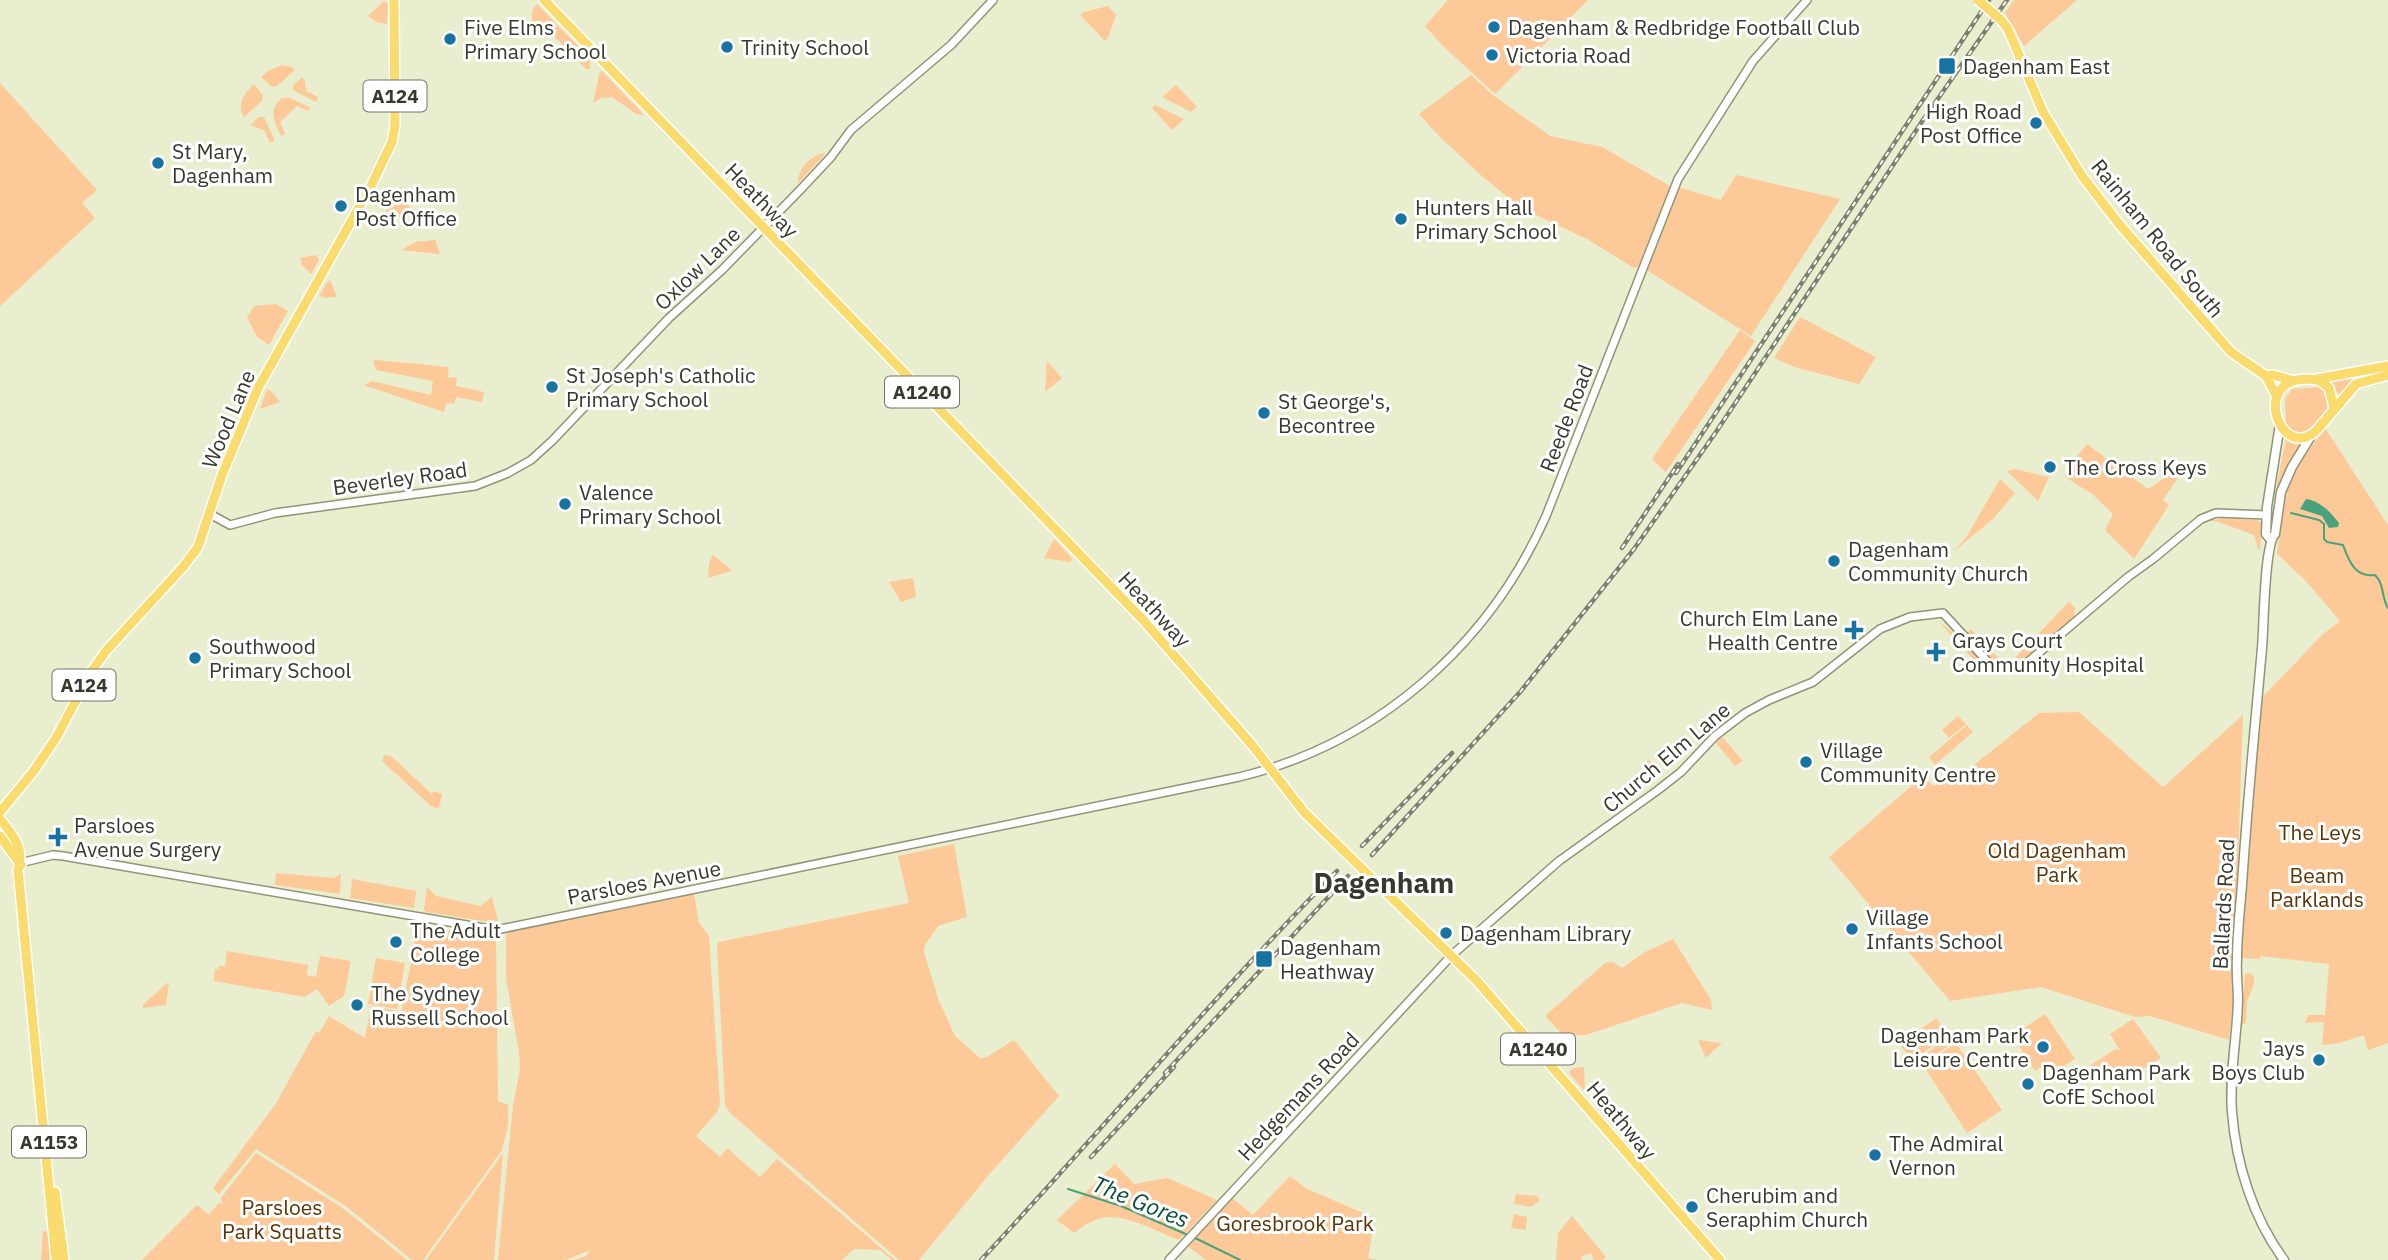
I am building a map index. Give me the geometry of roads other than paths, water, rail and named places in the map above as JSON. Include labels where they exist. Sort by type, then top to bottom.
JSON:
[{"type":"main road","name":"Wood Lane","points":[[0,812],[48,749],[106,651],[198,547],[222,475],[258,388],[371,186],[392,142],[395,125],[394,0]]},
{"type":"main road","name":"Heathway","points":[[544,0],[1144,621],[1270,768],[1304,812],[1452,956],[1516,1024],[1720,1260]]},
{"type":"main road","name":"Rainham Road South","points":[[1978,0],[2008,29],[2043,112],[2092,190],[2231,352],[2266,376],[2277,397]]},
{"type":"main road","points":[[2388,366],[2317,379],[2291,380],[2280,389],[2277,397],[2276,409],[2280,424],[2284,432],[2292,437],[2311,436],[2356,384],[2388,375]]},
{"type":"main road","name":"Rainham Road South","points":[[2266,376],[2291,380]]},
{"type":"main road","points":[[2317,379],[2329,388],[2334,408]]},
{"type":"main road","name":"Ballards Road","points":[[2270,539],[2266,534],[2267,515],[2280,424]]},
{"type":"main road","name":"Ballards Road","points":[[2284,1260],[2246,1185],[2237,1148],[2232,1112],[2238,1003],[2236,958],[2242,856],[2270,539],[2275,534],[2279,505],[2287,478],[2311,436]]},
{"type":"main road","points":[[2267,515],[2279,505]]},
{"type":"main road","name":"A1153","points":[[0,819],[17,840],[22,857],[18,870],[56,1260]]},
{"type":"main road","points":[[0,836],[20,863]]},
{"type":"main road","name":"A1153","points":[[20,863],[53,1183],[64,1260]]},
{"type":"street","name":"Oxlow Lane","points":[[577,415],[669,318],[764,228],[831,157],[851,130],[951,45],[993,0]]},
{"type":"street","name":"Reede Road","points":[[1270,768],[1345,736],[1396,705],[1452,657],[1501,598],[1528,555],[1546,516],[1678,179],[1753,61],[1808,0]]},
{"type":"street","name":"Beverley Road","points":[[210,514],[230,525],[275,513],[475,486],[508,473],[531,460],[577,415]]},
{"type":"street","name":"Church Elm Lane","points":[[1452,956],[1559,861],[1629,813],[1681,772],[1724,727],[1758,706],[1813,682],[1880,629],[1910,617],[1943,613],[1987,661],[1996,666],[2017,666],[2036,656],[2137,570],[2208,515],[2267,515]]},
{"type":"street","name":"Parsloes Avenue","points":[[20,863],[53,855],[63,856],[496,930],[1088,809],[1270,768]]},
{"type":"street","name":"Hedgemans Road","points":[[1169,1260],[1452,956]]},
{"type":"waterway","points":[[2291,513],[2319,520],[2324,524],[2324,539],[2343,545],[2350,562],[2362,574],[2375,575],[2382,587],[2388,608]]},
{"type":"waterway","name":"The Gores","points":[[1068,1189],[1121,1206],[1188,1235]]},
{"type":"waterway","name":"The Gores","points":[[1193,1237],[1240,1260]]},
{"type":"railway","points":[[1676,473],[1989,0]]},
{"type":"railway","points":[[1372,855],[1521,691],[1634,549],[2007,0]]},
{"type":"railway","points":[[1622,548],[1678,464]]},
{"type":"railway","points":[[1362,846],[1452,753]]},
{"type":"railway","points":[[981,1260],[1246,966],[1337,871]]},
{"type":"railway","points":[[1165,1073],[1348,876]]},
{"type":"railway","points":[[1091,1157],[1174,1067]]},
{"type":"place","name":"Dagenham & Redbridge Football Club","points":[[1494,27]]},
{"type":"place","name":"Five Elms Primary School","points":[[450,39]]},
{"type":"place","name":"Trinity School","points":[[727,47]]},
{"type":"place","name":"Victoria Road","points":[[1492,55]]},
{"type":"place","name":"Dagenham East","points":[[1947,66]]},
{"type":"place","name":"High Road Post Office","points":[[2036,123]]},
{"type":"place","name":"St Mary, Dagenham","points":[[158,163]]},
{"type":"place","name":"Dagenham Post Office","points":[[341,206]]},
{"type":"place","name":"Hunters Hall Primary School","points":[[1401,219]]},
{"type":"place","name":"St Joseph's Catholic Primary School","points":[[552,387]]},
{"type":"place","name":"St George's, Becontree","points":[[1264,413]]},
{"type":"place","name":"The Cross Keys","points":[[2050,467]]},
{"type":"place","name":"Valence Primary School","points":[[565,504]]},
{"type":"place","name":"Dagenham Community Church","points":[[1834,561]]},
{"type":"place","name":"Church Elm Lane Health Centre","points":[[1854,630]]},
{"type":"place","name":"Grays Court Community Hospital","points":[[1936,652]]},
{"type":"place","name":"Southwood Primary School","points":[[195,658]]},
{"type":"place","name":"Village Community Centre","points":[[1806,762]]},
{"type":"place","name":"Parsloes Avenue Surgery","points":[[58,837]]},
{"type":"place","name":"Village Infants School","points":[[1852,929]]},
{"type":"place","name":"Dagenham Library","points":[[1446,933]]},
{"type":"place","name":"The Adult College","points":[[396,942]]},
{"type":"place","name":"Dagenham Heathway","points":[[1264,959]]},
{"type":"place","name":"The Sydney Russell School","points":[[357,1005]]},
{"type":"place","name":"Dagenham Park Leisure Centre","points":[[2043,1047]]},
{"type":"place","name":"Jays Boys Club","points":[[2319,1060]]},
{"type":"place","name":"Dagenham Park CofE School","points":[[2028,1084]]},
{"type":"place","name":"The Admiral Vernon","points":[[1875,1155]]},
{"type":"place","name":"Cherubim and Seraphim Church","points":[[1692,1207]]},
{"type":"district","name":"Dagenham","points":[[1384,882]]},
{"type":"park label","name":"The Leys","points":[[2320,832]]},
{"type":"park label","name":"Old Dagenham Park","points":[[2057,862]]},
{"type":"park label","name":"Beam Parklands","points":[[2317,887]]},
{"type":"park label","name":"Parsloes Park Squatts","points":[[282,1219]]},
{"type":"park label","name":"Goresbrook Park","points":[[1295,1223]]}]
